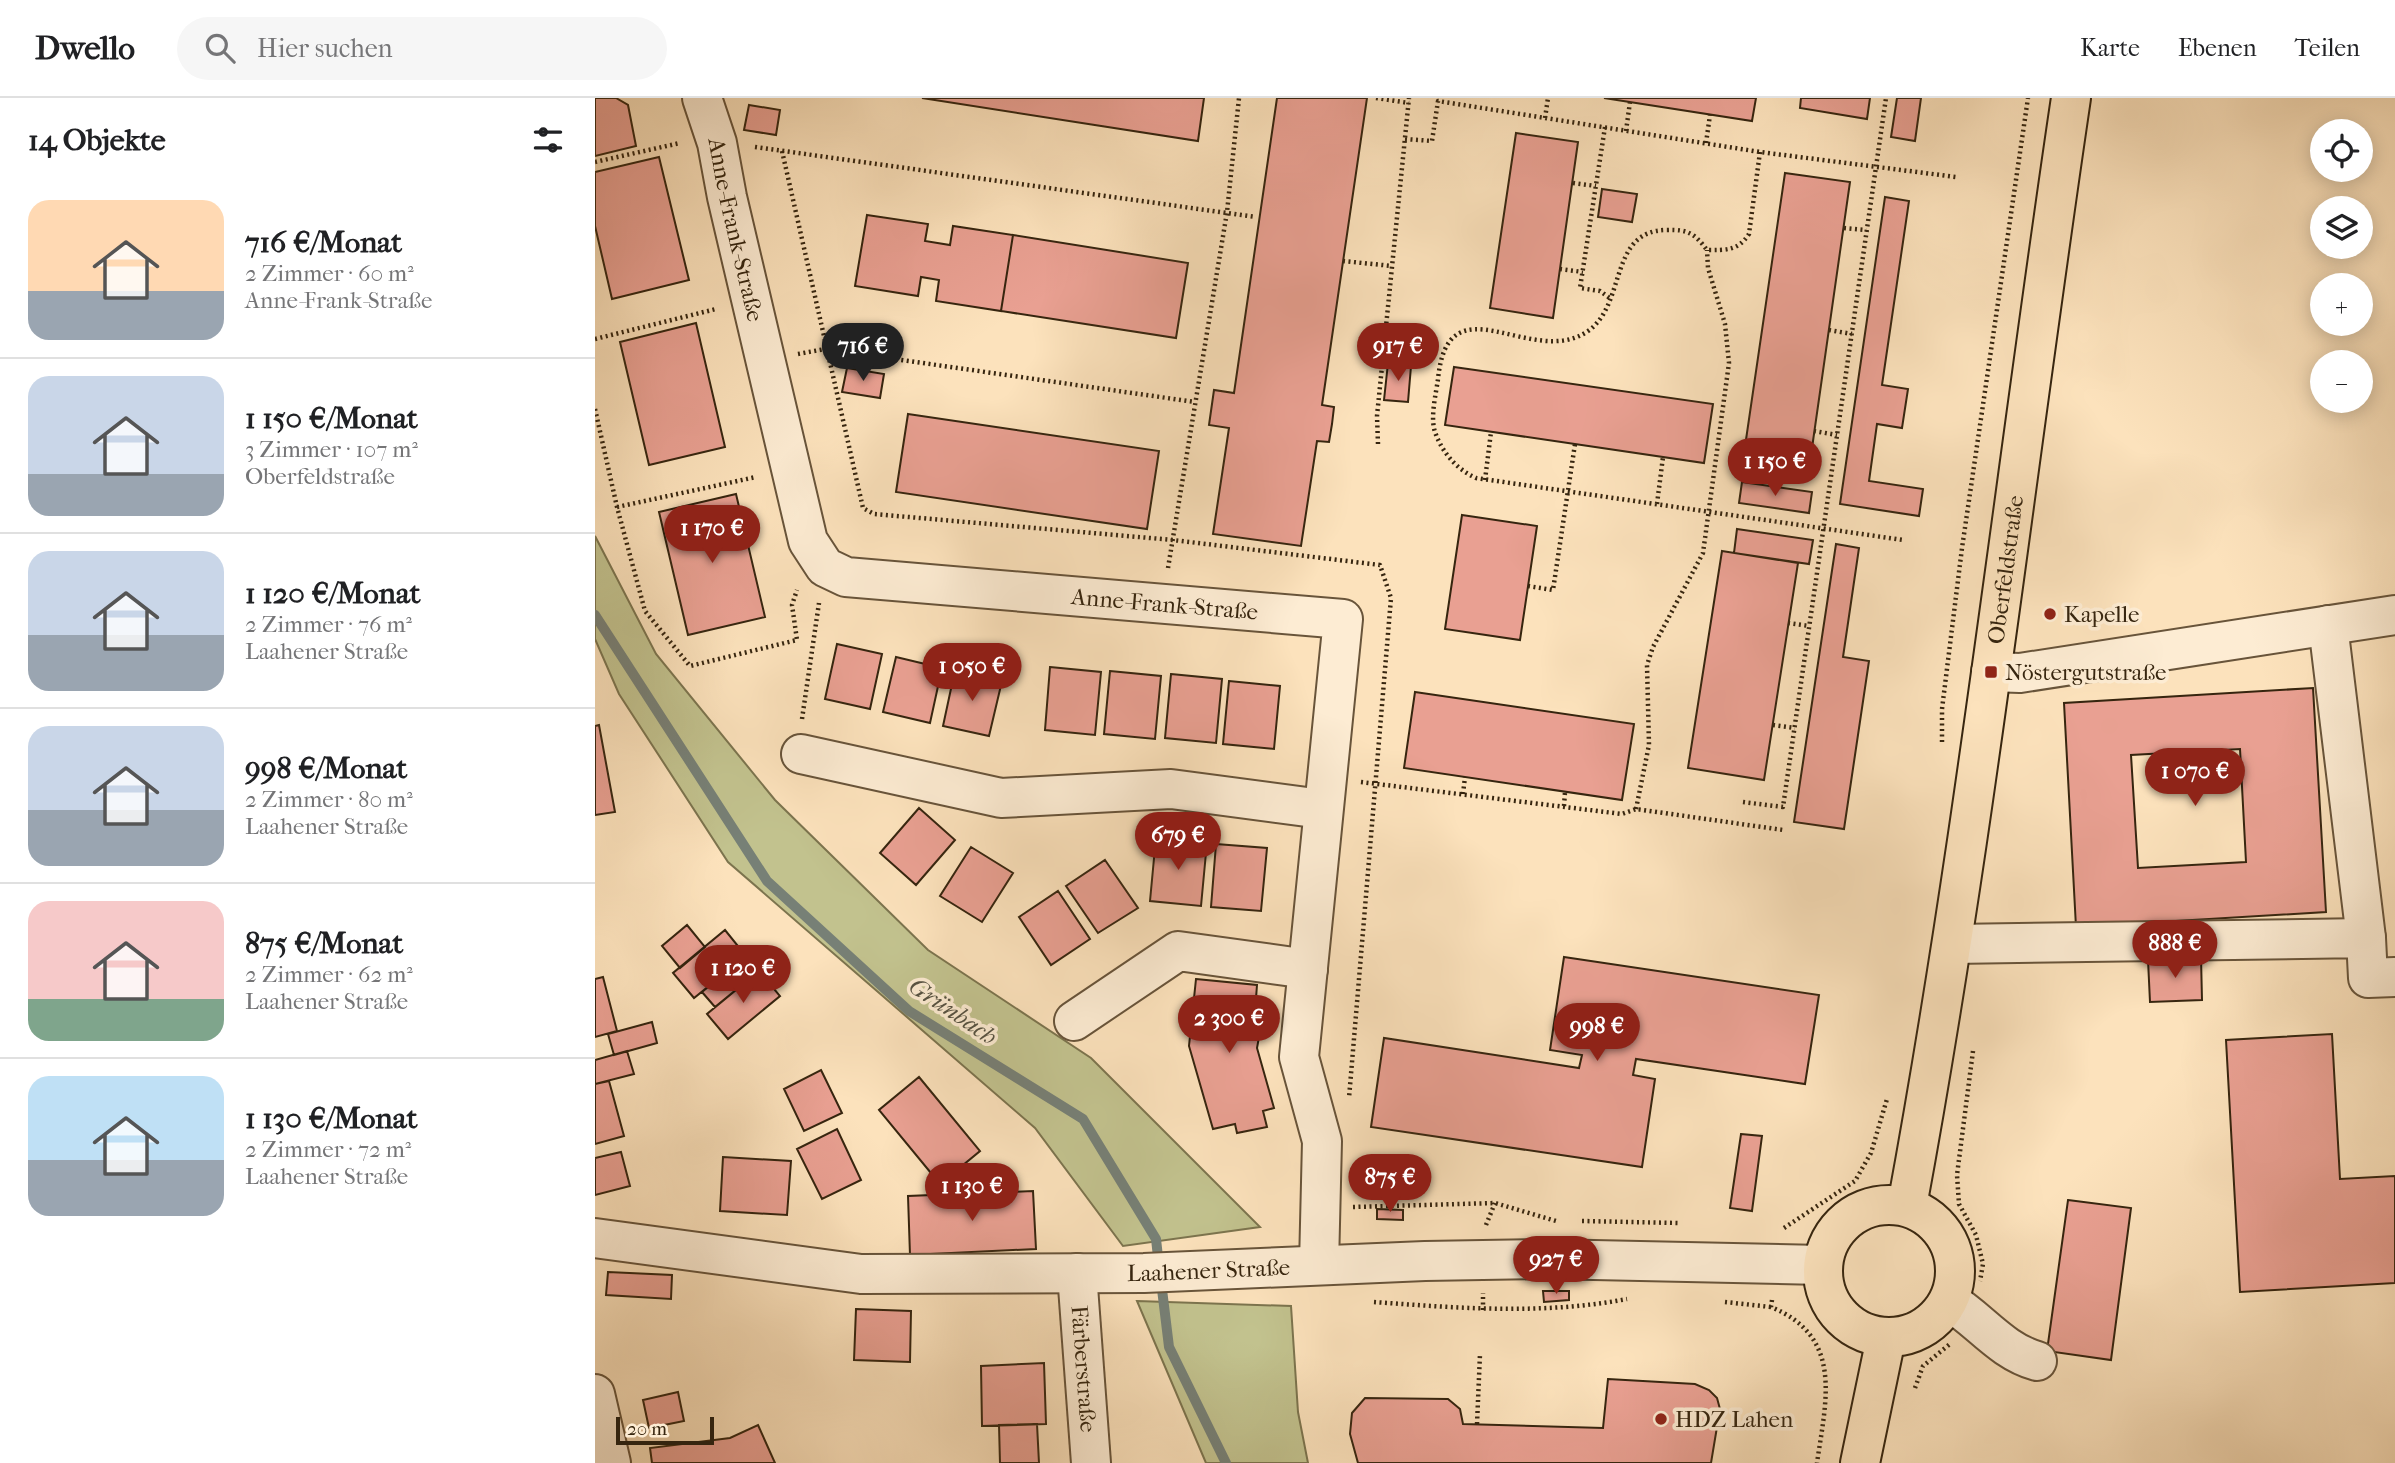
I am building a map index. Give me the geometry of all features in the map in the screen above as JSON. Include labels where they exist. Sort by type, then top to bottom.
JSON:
[{"type":"main road","name":"Oberfeldstraße","points":[[1907,1206],[1953,944],[2071,98]]},
{"type":"main road","points":[[1878,1205],[1907,1206],[1933,1221],[1950,1244],[1960,1308],[1911,1334],[1886,1338],[1860,1331],[1839,1315],[1826,1292],[1822,1265],[1832,1237],[1851,1216],[1878,1205]]},
{"type":"main road","points":[[1860,1463],[1886,1338]]},
{"type":"street","name":"Anne-Frank-Straße","points":[[702,98],[717,143],[751,300],[809,541],[822,583],[846,577],[1343,619],[1300,1057],[1322,1141],[1319,1265]]},
{"type":"street","points":[[1991,672],[2020,673],[2395,615]]},
{"type":"street","points":[[2328,625],[2368,978],[2395,977]]},
{"type":"street","points":[[801,754],[1001,798],[1171,789],[1324,794]]},
{"type":"street","points":[[1953,944],[2365,938]]},
{"type":"street","points":[[1074,1021],[1178,951],[1308,969]]},
{"type":"street","name":"Laahener Straße","points":[[595,1238],[862,1274],[1161,1272],[1547,1259],[1822,1265]]},
{"type":"street","name":"Färberstraße","points":[[1077,1273],[1091,1463]]},
{"type":"street","points":[[1960,1308],[2003,1346],[2019,1357],[2037,1362]]},
{"type":"street","points":[[595,1394],[611,1463]]},
{"type":"path","points":[[1163,604],[1227,212],[1239,98]]},
{"type":"path","points":[[1376,98],[1409,101],[1377,415],[1378,444]]},
{"type":"path","points":[[1545,118],[1548,98]]},
{"type":"path","points":[[1743,802],[1783,807],[1886,98]]},
{"type":"path","points":[[1942,749],[1943,709],[1962,548],[2028,98]]},
{"type":"path","points":[[1405,139],[1432,141],[1438,101],[1760,152],[1957,177]]},
{"type":"path","points":[[1626,131],[1630,102]]},
{"type":"path","points":[[1706,143],[1710,115]]},
{"type":"path","points":[[1605,127],[1580,288],[1600,291],[1611,299]]},
{"type":"path","points":[[595,162],[698,139],[1256,217]]},
{"type":"path","points":[[782,151],[863,508],[874,514],[1173,540],[1380,565],[1391,598],[1347,1112]]},
{"type":"path","points":[[1707,250],[1730,250],[1742,244],[1749,234],[1760,152]]},
{"type":"path","points":[[1573,183],[1596,186]]},
{"type":"path","points":[[1844,228],[1866,230]]},
{"type":"path","points":[[1636,809],[1649,745],[1647,665],[1653,647],[1698,566],[1710,512],[1729,363],[1725,324],[1708,268],[1707,250],[1696,234],[1681,229],[1659,230],[1637,238],[1626,250],[1603,317],[1587,331],[1563,341],[1530,339],[1479,329],[1461,330],[1448,338],[1440,359],[1433,428],[1452,462],[1465,473],[1485,480],[1657,504],[1710,512],[1823,528],[1903,540]]},
{"type":"path","points":[[1343,261],[1392,267]]},
{"type":"path","points":[[1560,269],[1583,272]]},
{"type":"path","points":[[595,339],[751,300]]},
{"type":"path","points":[[1829,330],[1851,334]]},
{"type":"path","points":[[766,359],[825,349],[1195,402]]},
{"type":"path","points":[[595,409],[617,507],[646,611],[690,666],[797,640],[792,605],[798,589],[822,583],[801,727],[801,754]]},
{"type":"path","points":[[1814,431],[1837,435]]},
{"type":"path","points":[[1485,480],[1491,432]]},
{"type":"path","points":[[1528,586],[1553,590],[1575,444]]},
{"type":"path","points":[[1657,504],[1663,457]]},
{"type":"path","points":[[617,507],[792,470]]},
{"type":"path","points":[[1789,623],[1809,626]]},
{"type":"path","points":[[1773,725],[1795,728]]},
{"type":"path","points":[[1463,794],[1465,777]]},
{"type":"path","points":[[1324,794],[1375,783],[1622,814],[1636,809],[1783,830]]},
{"type":"path","points":[[1564,806],[1565,792]]},
{"type":"path","points":[[1911,1397],[1923,1366],[1960,1335],[1960,1308],[1977,1302],[1983,1264],[1976,1235],[1959,1204],[1957,1174],[1975,1039]]},
{"type":"path","points":[[1771,1307],[1780,1231],[1855,1181],[1871,1153],[1890,1089]]},
{"type":"path","points":[[1320,1209],[1495,1203],[1553,1221],[1567,1221]]},
{"type":"path","points":[[1581,1221],[1665,1221],[1692,1225]]},
{"type":"path","points":[[1367,1301],[1483,1310],[1593,1305],[1631,1298]]},
{"type":"path","points":[[1720,1301],[1771,1307],[1794,1317],[1822,1352],[1828,1386],[1817,1463]]},
{"type":"path","points":[[1477,1424],[1480,1353]]},
{"type":"green space","points":[[595,536],[656,654],[775,800],[928,950],[1091,1058],[1260,1227],[1123,1246],[1035,1128],[728,862],[619,694],[595,639]]},
{"type":"green space","points":[[1137,1301],[1291,1306],[1298,1412],[1308,1463],[1206,1463]]},
{"type":"building","points":[[595,98],[616,98],[628,105],[636,146],[595,156]]},
{"type":"building","points":[[922,98],[1204,98],[1198,141]]},
{"type":"building","points":[[1277,98],[1367,98],[1322,405],[1334,407],[1332,424],[1329,442],[1317,441],[1301,546],[1213,534],[1229,428],[1209,425],[1214,390],[1234,393]]},
{"type":"building","points":[[1604,98],[1756,98],[1752,121]]},
{"type":"building","points":[[1801,98],[1870,98],[1867,119],[1800,108]]},
{"type":"building","points":[[1897,98],[1921,98],[1915,141],[1891,137]]},
{"type":"building","points":[[749,105],[780,110],[776,135],[744,130]]},
{"type":"building","points":[[1516,133],[1578,142],[1553,318],[1490,308]]},
{"type":"building","points":[[659,157],[689,280],[612,299],[595,226],[595,172]]},
{"type":"building","points":[[1785,173],[1850,182],[1808,476],[1742,467]]},
{"type":"building","points":[[1602,189],[1637,194],[1632,222],[1598,217]]},
{"type":"building","points":[[1885,197],[1909,201],[1882,385],[1908,389],[1902,428],[1877,424],[1869,481],[1923,489],[1919,516],[1840,504]]},
{"type":"building","points":[[867,215],[928,224],[925,241],[950,245],[953,226],[1013,235],[1001,311],[936,301],[939,280],[921,277],[918,296],[855,286]]},
{"type":"building","points":[[1013,235],[1188,263],[1176,338],[1001,311]]},
{"type":"building","points":[[696,323],[725,447],[649,465],[620,342]]},
{"type":"building","points":[[1388,363],[1411,366],[1408,402],[1384,400]]},
{"type":"building","points":[[1454,367],[1713,404],[1704,463],[1445,425]]},
{"type":"building","points":[[847,368],[884,374],[880,398],[842,392]]},
{"type":"building","points":[[908,414],[1159,451],[1147,529],[896,492]]},
{"type":"building","points":[[1742,482],[1812,492],[1809,513],[1739,503]]},
{"type":"building","points":[[736,494],[765,617],[688,635],[659,512]]},
{"type":"building","points":[[1462,515],[1537,526],[1520,640],[1445,629]]},
{"type":"building","points":[[1737,529],[1813,540],[1809,564],[1734,553]]},
{"type":"building","points":[[1836,544],[1859,548],[1843,657],[1869,661],[1844,829],[1794,822]]},
{"type":"building","points":[[1722,551],[1798,563],[1764,780],[1688,768]]},
{"type":"building","points":[[837,644],[882,654],[870,709],[825,699]]},
{"type":"building","points":[[896,657],[942,668],[930,723],[883,712]]},
{"type":"building","points":[[1050,667],[1101,672],[1095,735],[1045,730]]},
{"type":"building","points":[[955,670],[1002,681],[989,736],[943,726]]},
{"type":"building","points":[[1110,671],[1161,676],[1155,739],[1104,734]]},
{"type":"building","points":[[1171,674],[1222,679],[1216,743],[1165,738]]},
{"type":"building","points":[[1229,681],[1280,686],[1274,749],[1223,744]]},
{"type":"building","points":[[2313,688],[2326,912],[2076,927],[2064,703]],"holes":[[[2240,749],[2246,862],[2138,868],[2131,755]]]},
{"type":"building","points":[[1415,692],[1634,724],[1622,800],[1404,768]]},
{"type":"building","points":[[599,725],[615,812],[595,815],[595,726]]},
{"type":"building","points":[[919,808],[955,840],[916,885],[880,853]]},
{"type":"building","points":[[1156,837],[1207,842],[1201,906],[1150,901]]},
{"type":"building","points":[[1216,844],[1267,848],[1261,911],[1211,907]]},
{"type":"building","points":[[971,847],[1013,873],[982,922],[940,896]]},
{"type":"building","points":[[1105,860],[1138,908],[1098,933],[1066,886]]},
{"type":"building","points":[[1058,891],[1090,939],[1051,965],[1019,917]]},
{"type":"building","points":[[687,925],[705,947],[680,968],[662,946]]},
{"type":"building","points":[[725,930],[746,956],[694,998],[673,973]]},
{"type":"building","points":[[746,956],[759,971],[715,1007],[702,992]]},
{"type":"building","points":[[1564,957],[1819,995],[1805,1084],[1636,1059],[1633,1075],[1655,1079],[1642,1167],[1371,1127],[1384,1038],[1579,1068],[1582,1055],[1550,1050]]},
{"type":"building","points":[[2201,957],[2202,1000],[2150,1002],[2148,960]]},
{"type":"building","points":[[759,971],[780,996],[728,1039],[707,1014]]},
{"type":"building","points":[[603,977],[617,1031],[595,1037],[595,979]]},
{"type":"building","points":[[1196,979],[1257,985],[1254,1025],[1261,1026],[1257,1048],[1274,1108],[1263,1111],[1267,1127],[1237,1133],[1235,1124],[1213,1129],[1189,1046]]},
{"type":"building","points":[[652,1022],[657,1043],[614,1055],[608,1034]]},
{"type":"building","points":[[2332,1034],[2340,1179],[2395,1176],[2395,1283],[2240,1292],[2226,1040]]},
{"type":"building","points":[[627,1051],[634,1074],[595,1084],[595,1060]]},
{"type":"building","points":[[821,1070],[842,1113],[804,1131],[784,1089]]},
{"type":"building","points":[[919,1077],[980,1151],[940,1184],[879,1110]]},
{"type":"building","points":[[609,1081],[624,1136],[595,1144],[595,1084]]},
{"type":"building","points":[[837,1129],[861,1180],[822,1199],[797,1149]]},
{"type":"building","points":[[1741,1134],[1762,1136],[1752,1211],[1730,1208]]},
{"type":"building","points":[[621,1152],[630,1186],[595,1195],[595,1158]]},
{"type":"building","points":[[723,1157],[791,1161],[787,1215],[720,1211]]},
{"type":"building","points":[[1033,1191],[1036,1249],[910,1255],[908,1196]]},
{"type":"building","points":[[2068,1200],[2131,1208],[2111,1360],[2047,1351]]},
{"type":"building","points":[[1377,1209],[1403,1210],[1403,1220],[1377,1219]]},
{"type":"building","points":[[608,1272],[672,1275],[671,1299],[606,1295]]},
{"type":"building","points":[[1543,1291],[1569,1291],[1569,1300],[1544,1302]]},
{"type":"building","points":[[856,1309],[911,1311],[910,1362],[854,1360]]},
{"type":"building","points":[[1044,1363],[1046,1424],[982,1426],[981,1366]]},
{"type":"building","name":"HDZ Lahen","points":[[1608,1379],[1695,1384],[1709,1390],[1717,1398],[1720,1409],[1711,1463],[1358,1463],[1350,1434],[1352,1413],[1365,1398],[1448,1399],[1460,1409],[1463,1424],[1603,1428]]},
{"type":"building","points":[[678,1392],[684,1421],[649,1428],[643,1400]]},
{"type":"building","points":[[1037,1424],[1039,1463],[1000,1463],[999,1425]]},
{"type":"building","points":[[758,1425],[775,1463],[652,1463],[650,1448],[730,1438]]},
{"type":"waterway","name":"Grünbach","points":[[595,615],[767,881],[909,1011],[1083,1119],[1156,1239],[1159,1266]]},
{"type":"waterway","name":"Grünbach","points":[[1161,1281],[1169,1347],[1226,1463]]},
{"type":"place","name":"Kapelle","points":[[2050,614]]},
{"type":"place","name":"Nöstergutstraße","points":[[1991,672]]},
{"type":"place","name":"HDZ Lahen","points":[[1661,1419]]}]
